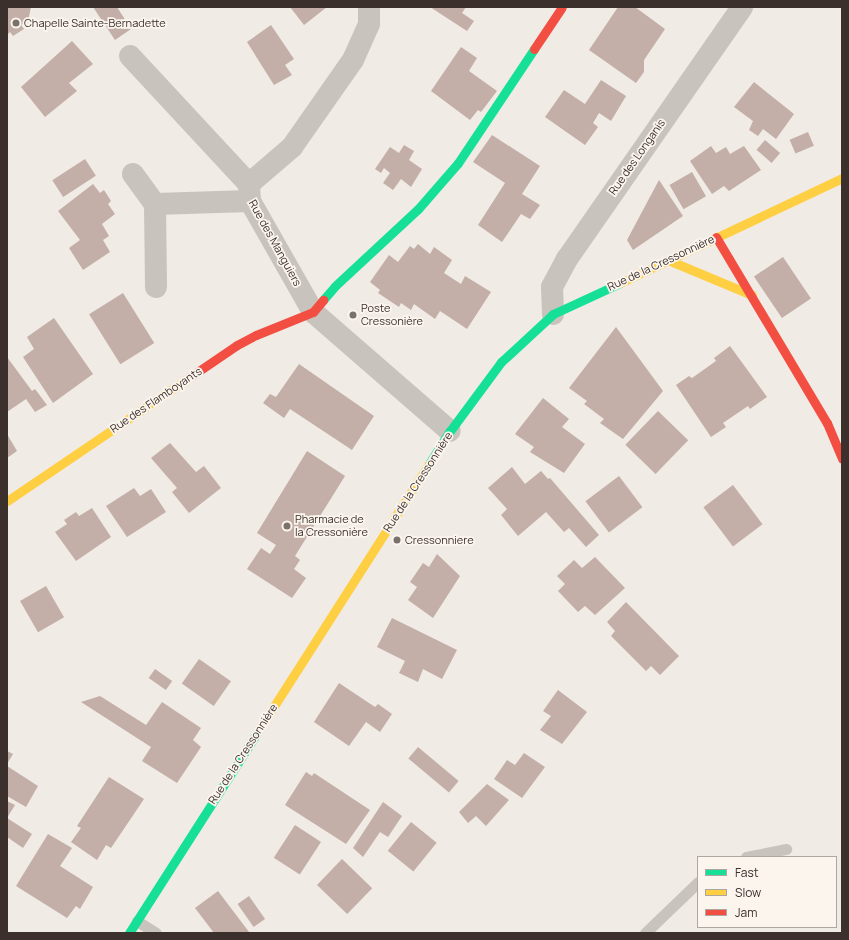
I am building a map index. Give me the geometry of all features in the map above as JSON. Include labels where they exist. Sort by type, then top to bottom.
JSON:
[{"type":"main road","points":[[313,312],[335,286],[418,209],[458,163],[562,7]]},
{"type":"main road","name":"Rue de la Cressonnière","points":[[129,933],[450,431],[502,362],[553,314],[842,178]]},
{"type":"main road","points":[[716,237],[827,423],[842,459]]},
{"type":"main road","points":[[668,260],[752,295]]},
{"type":"main road","name":"Rue des Flamboyants","points":[[7,501],[237,345],[256,335],[313,312]]},
{"type":"street","name":"Rue des Manguiers","points":[[369,7],[369,24],[353,60],[292,147],[249,192],[313,312],[450,431]]},
{"type":"street","name":"Rue des Longanis","points":[[553,314],[552,287],[567,259],[742,7]]},
{"type":"street","points":[[130,56],[249,192]]},
{"type":"street","points":[[133,174],[155,204],[156,287]]},
{"type":"street","points":[[155,204],[249,192]]},
{"type":"lane","points":[[751,856],[786,849]]},
{"type":"lane","points":[[645,933],[697,883]]},
{"type":"lane","points":[[137,921],[156,933]]},
{"type":"building","name":"Chapelle Sainte-Bernadette","points":[[7,7],[31,7],[28,21],[21,25],[24,29],[13,36],[10,32],[7,35]]},
{"type":"building","points":[[93,7],[117,7],[131,29],[115,40]]},
{"type":"building","points":[[290,7],[327,7],[304,25]]},
{"type":"building","points":[[430,7],[466,7],[462,13],[474,21],[467,31]]},
{"type":"building","points":[[618,7],[635,7],[665,29],[644,60],[644,72],[636,83],[589,50]]},
{"type":"building","points":[[271,25],[294,59],[285,65],[292,75],[274,85],[247,42]]},
{"type":"building","points":[[72,41],[93,64],[69,83],[77,91],[45,117],[21,87]]},
{"type":"building","points":[[461,47],[477,58],[469,71],[497,91],[481,112],[478,110],[470,120],[431,91]]},
{"type":"building","points":[[601,80],[626,96],[611,121],[599,113],[593,123],[598,127],[585,145],[545,117],[564,90],[585,104]]},
{"type":"building","points":[[754,82],[794,114],[776,139],[763,129],[758,136],[749,130],[753,121],[734,107]]},
{"type":"building","points":[[808,132],[814,146],[795,154],[790,140]]},
{"type":"building","points":[[492,135],[540,166],[522,194],[540,205],[530,219],[521,214],[502,242],[478,225],[505,183],[473,162]]},
{"type":"building","points":[[765,140],[780,153],[772,163],[756,150]]},
{"type":"building","points":[[404,145],[414,151],[409,160],[422,169],[411,187],[401,179],[393,190],[383,183],[390,173],[384,168],[381,173],[375,169],[390,147],[399,153]]},
{"type":"building","points":[[711,146],[716,153],[726,147],[730,154],[744,146],[761,170],[729,191],[724,186],[712,194],[690,161]]},
{"type":"building","points":[[85,159],[96,176],[63,197],[52,180]]},
{"type":"building","points":[[692,172],[706,196],[683,209],[669,185]]},
{"type":"building","points":[[659,180],[683,216],[633,250],[627,240]]},
{"type":"building","points":[[93,184],[100,193],[104,190],[111,201],[108,204],[115,214],[102,224],[109,236],[103,240],[110,252],[83,270],[69,248],[80,240],[58,211]]},
{"type":"building","points":[[418,244],[430,254],[434,247],[452,260],[444,273],[461,284],[465,276],[491,292],[467,329],[440,311],[435,319],[414,304],[411,310],[401,303],[399,307],[378,293],[380,290],[370,282],[389,255],[398,262],[410,246],[414,249]]},
{"type":"building","points":[[783,257],[811,298],[782,318],[754,277]]},
{"type":"building","points":[[123,293],[154,343],[120,364],[89,314]]},
{"type":"building","points":[[54,318],[93,374],[53,403],[23,357],[34,349],[27,337]]},
{"type":"building","points":[[616,327],[663,391],[623,439],[600,423],[604,419],[584,404],[587,401],[569,388]]},
{"type":"building","points":[[730,346],[767,397],[750,409],[748,406],[723,423],[726,427],[711,437],[676,385],[689,376],[692,378],[716,361],[714,358]]},
{"type":"building","points":[[7,357],[32,391],[35,389],[47,405],[35,412],[26,399],[7,412]]},
{"type":"building","points":[[299,364],[374,416],[352,450],[290,409],[284,418],[263,403],[270,394],[276,397]]},
{"type":"building","points":[[543,398],[569,419],[562,427],[585,444],[564,473],[530,452],[534,447],[515,434]]},
{"type":"building","points":[[658,411],[688,440],[656,474],[625,445]]},
{"type":"building","points":[[7,434],[17,451],[7,458]]},
{"type":"building","points":[[170,443],[196,472],[204,466],[221,488],[189,513],[172,492],[177,488],[151,458]]},
{"type":"building","points":[[307,451],[345,476],[295,556],[300,560],[294,569],[306,578],[292,598],[247,569],[261,548],[270,554],[276,545],[257,533]]},
{"type":"building","points":[[512,467],[525,484],[541,471],[548,479],[550,478],[599,535],[586,547],[569,528],[564,532],[546,512],[518,536],[501,515],[507,509],[488,488]]},
{"type":"building","points":[[619,476],[642,507],[609,532],[585,501]]},
{"type":"building","points":[[733,485],[762,524],[733,546],[703,507]]},
{"type":"building","points":[[134,488],[140,496],[151,489],[166,512],[127,537],[106,506]]},
{"type":"building","points":[[92,508],[111,537],[76,561],[55,532],[67,524],[64,520],[76,512],[79,516]]},
{"type":"building","points":[[437,554],[460,576],[433,618],[408,600],[417,587],[410,582],[423,563],[429,567]]},
{"type":"building","points":[[595,557],[625,588],[595,615],[585,606],[578,612],[558,591],[565,584],[557,576],[574,560],[582,568]]},
{"type":"building","points":[[46,586],[64,617],[38,632],[20,601]]},
{"type":"building","points":[[626,602],[679,656],[660,675],[651,666],[646,671],[611,636],[615,631],[607,622]]},
{"type":"building","points":[[392,618],[457,650],[442,679],[423,669],[418,682],[399,673],[405,661],[377,647]]},
{"type":"building","points":[[199,659],[231,681],[214,706],[182,684]]},
{"type":"building","points":[[155,669],[172,681],[166,690],[149,678]]},
{"type":"building","points":[[339,683],[375,707],[378,704],[392,714],[380,732],[366,722],[349,746],[314,722]]},
{"type":"building","points":[[558,690],[587,712],[562,744],[540,730],[551,716],[543,711]]},
{"type":"building","points":[[100,696],[146,725],[162,702],[201,728],[193,740],[201,747],[177,783],[142,761],[151,747],[81,702]]},
{"type":"building","points":[[418,747],[459,781],[449,793],[408,758]]},
{"type":"building","points":[[7,751],[13,754],[7,764]]},
{"type":"building","points":[[524,753],[545,767],[522,798],[494,779],[507,760],[515,765]]},
{"type":"building","points":[[7,766],[38,786],[26,807],[7,796]]},
{"type":"building","points":[[306,772],[312,776],[314,773],[370,810],[346,844],[285,805]]},
{"type":"building","points":[[109,777],[144,799],[111,848],[106,845],[97,860],[71,842],[81,828],[77,826]]},
{"type":"building","points":[[487,784],[509,800],[486,826],[476,816],[468,823],[459,812]]},
{"type":"building","points":[[7,801],[15,805],[7,818]]},
{"type":"building","points":[[383,802],[402,816],[388,837],[380,832],[363,857],[353,848]]},
{"type":"building","points":[[7,818],[32,834],[23,848],[7,837]]},
{"type":"building","points":[[411,822],[437,843],[413,872],[388,851]]},
{"type":"building","points":[[295,825],[321,842],[300,875],[274,858]]},
{"type":"building","points":[[48,834],[72,848],[60,866],[93,887],[80,909],[76,906],[67,918],[16,886]]},
{"type":"building","points":[[342,859],[372,888],[347,914],[317,885]]},
{"type":"building","points":[[218,891],[249,932],[214,933],[195,908]]},
{"type":"building","points":[[249,896],[265,919],[254,927],[238,904]]},
{"type":"traffic: fast","points":[[323,300],[335,286],[418,209],[458,163],[534,49]]},
{"type":"traffic: fast","points":[[429,464],[450,431],[501,362],[553,314],[620,283]]},
{"type":"traffic: fast","points":[[129,933],[260,728]]},
{"type":"traffic: slow","points":[[620,283],[842,178]]},
{"type":"traffic: slow","points":[[668,260],[752,295]]},
{"type":"traffic: slow","points":[[7,501],[187,379]]},
{"type":"traffic: slow","points":[[260,728],[429,464]]},
{"type":"traffic: jam","points":[[534,49],[562,7]]},
{"type":"traffic: jam","points":[[716,237],[827,423],[842,459]]},
{"type":"traffic: jam","points":[[187,379],[237,345],[256,335],[313,312],[323,300]]},
{"type":"place","name":"Chapelle Sainte-Bernadette","points":[[16,23]]},
{"type":"place","name":"Poste Cressonière","points":[[353,315]]},
{"type":"place","name":"Pharmacie de la Cressonière","points":[[287,526]]},
{"type":"place","name":"Cressonniere","points":[[397,540]]}]
